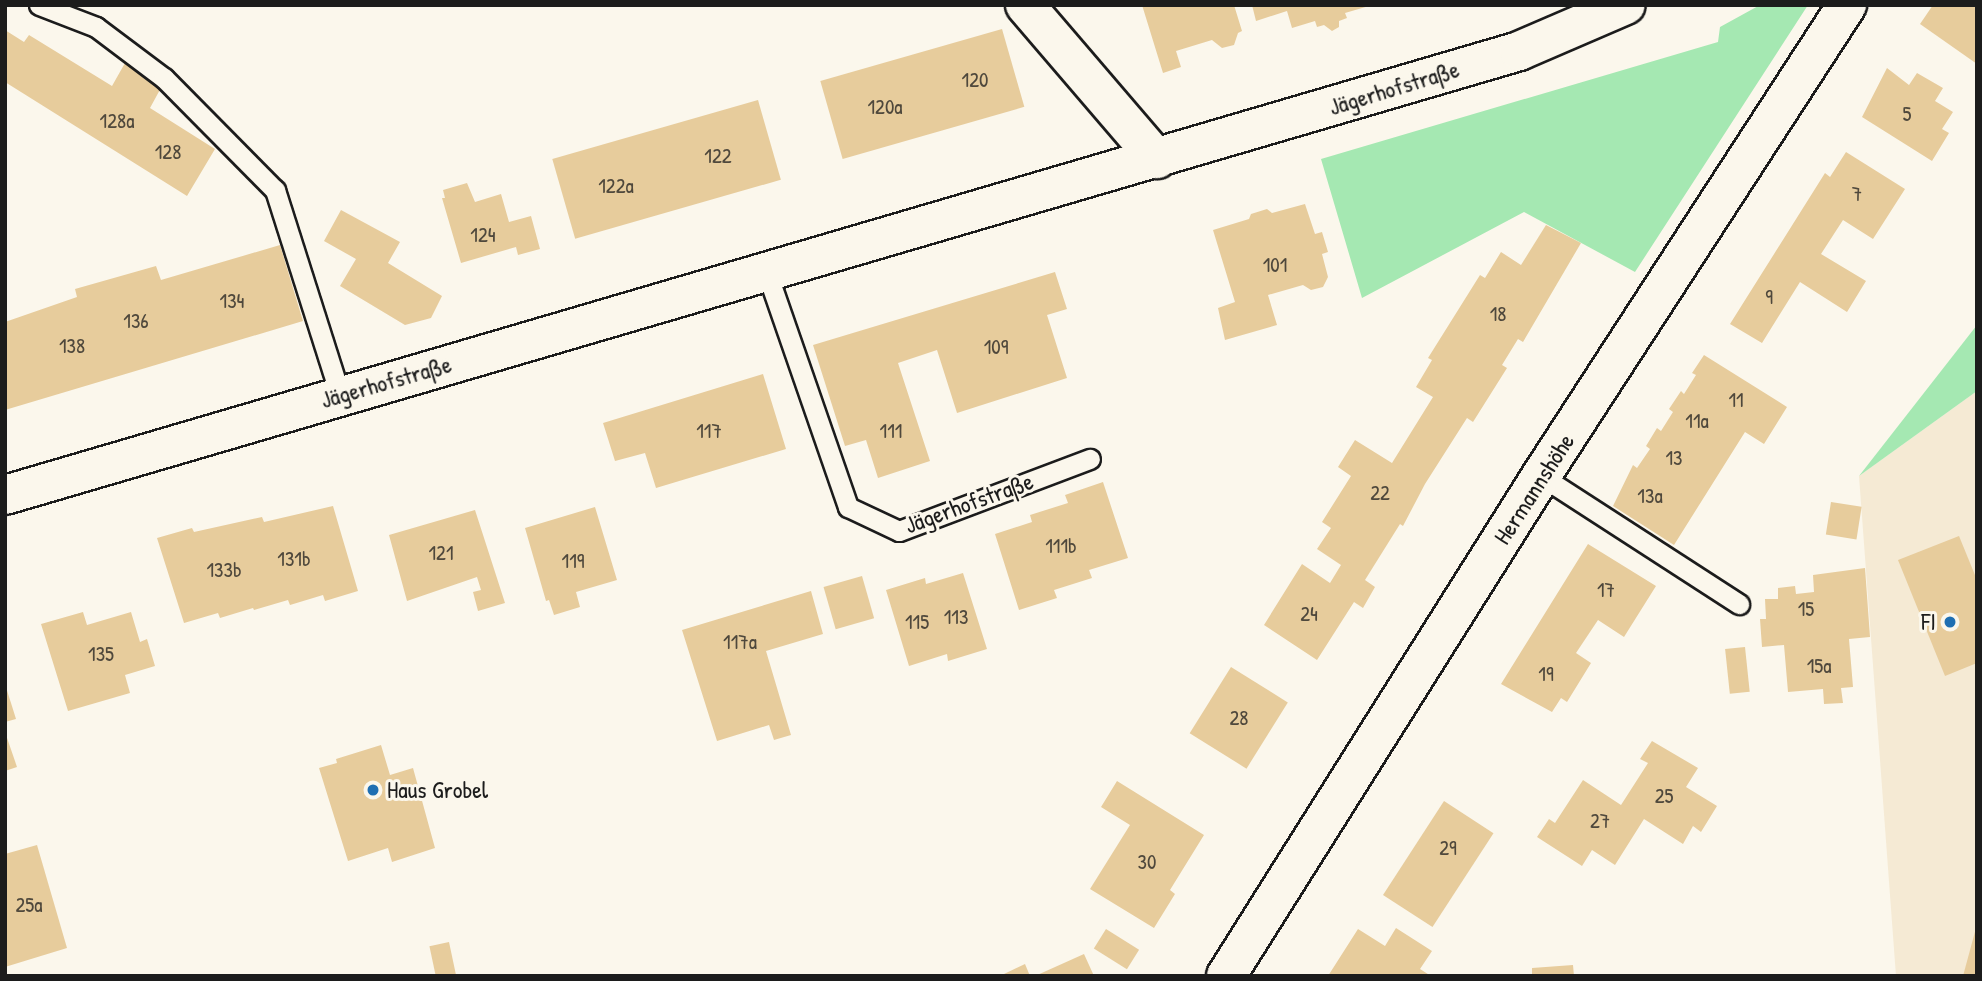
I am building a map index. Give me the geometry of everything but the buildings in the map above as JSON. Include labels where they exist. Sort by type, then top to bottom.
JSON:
[{"type":"main road","points":[[1025,5],[1157,159]]},
{"type":"main road","name":"Jägerhofstraße","points":[[5,495],[1519,51],[1626,5]]},
{"type":"main road","name":"Hermannshöhe","points":[[1226,976],[1541,476],[1847,5]]},
{"type":"lane","points":[[40,5],[96,27],[164,78],[275,190],[340,395]]},
{"type":"lane","name":"Jägerhofstraße","points":[[766,270],[848,507],[899,531],[1090,459]]},
{"type":"lane","points":[[1541,476],[1739,604]]},
{"type":"shaded area","points":[[1977,391],[1977,976],[1896,976],[1859,476]]},
{"type":"green space","points":[[1760,5],[1808,5],[1635,272],[1524,212],[1362,298],[1321,159],[1718,42],[1720,27]]},
{"type":"green space","points":[[1977,325],[1977,391],[1859,476]]},
{"type":"place","name":"FI","points":[[1950,622]]},
{"type":"place","name":"Haus Grobel","points":[[373,790]]}]
